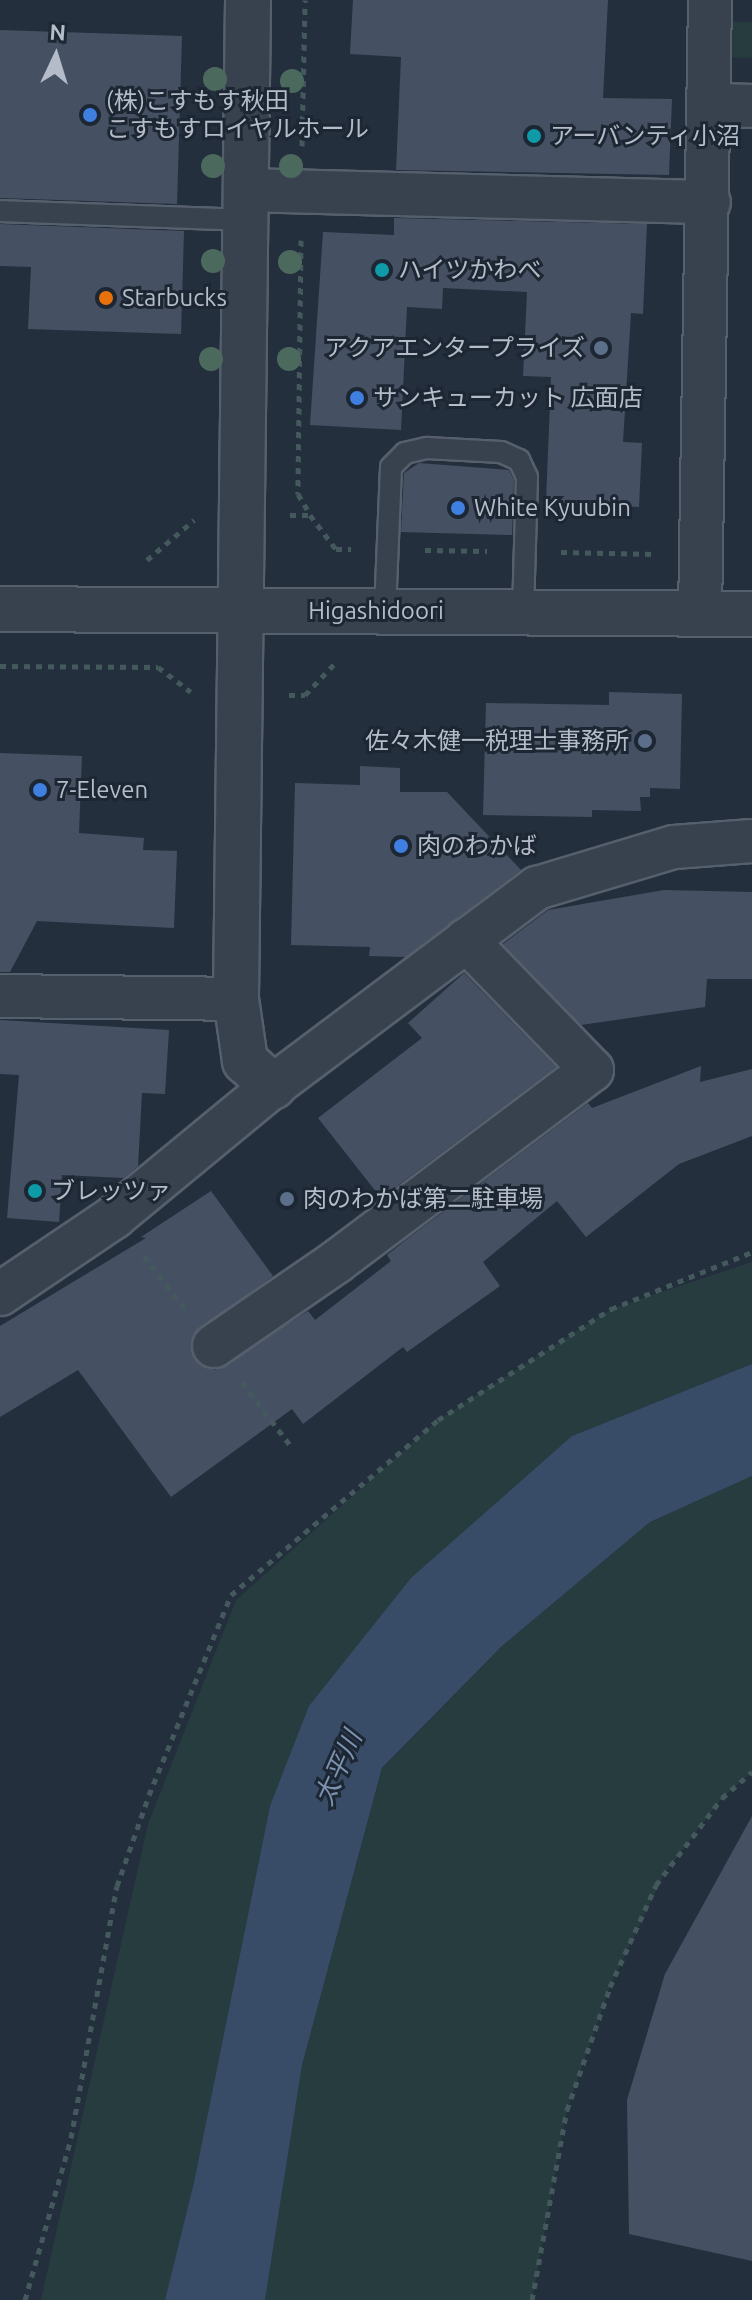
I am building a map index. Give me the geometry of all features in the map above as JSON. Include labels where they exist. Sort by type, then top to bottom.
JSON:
[{"type":"street","points":[[248,0],[236,999],[245,1061],[273,1086]]},
{"type":"street","points":[[700,614],[711,105],[710,0]]},
{"type":"street","points":[[711,105],[752,106]]},
{"type":"street","points":[[246,205],[301,192],[709,202]]},
{"type":"street","name":"Higashidoori","points":[[0,609],[752,614]]},
{"type":"street","points":[[0,1294],[114,1217],[273,1086],[537,888],[595,867],[674,847],[752,841]]},
{"type":"street","points":[[214,1346],[336,1262],[592,1070],[466,940]]},
{"type":"street","points":[[0,996],[236,999]]},
{"type":"lane","points":[[0,211],[246,205]]},
{"type":"lane","points":[[385,611],[391,467],[405,453],[427,448],[501,452],[519,460],[527,477],[523,611]]},
{"type":"path","points":[[305,0],[298,494],[336,549]]},
{"type":"path","points":[[143,563],[199,514],[310,515]]},
{"type":"path","points":[[0,666],[158,667],[185,692],[305,695],[346,651]]},
{"type":"path","points":[[25,2300],[71,2138],[117,1886],[149,1795],[231,1595],[438,1420],[611,1309],[752,1252]]},
{"type":"path","points":[[532,2300],[567,2110],[610,1987],[656,1885],[722,1798],[752,1772]]},
{"type":"green space","points":[[724,22],[752,22],[752,58],[721,57]]},
{"type":"green space","points":[[752,1262],[752,1364],[572,1436],[270,1806],[194,2182],[165,2300],[41,2300],[148,1824],[236,1600],[438,1420],[611,1309]]},
{"type":"green space","points":[[752,1476],[752,1772],[722,1798],[664,1874],[610,1987],[567,2110],[532,2300],[265,2300],[302,2065],[382,1769],[502,1646],[650,1522]]},
{"type":"water","name":"太平川","points":[[752,1364],[752,1476],[650,1522],[502,1646],[382,1768],[302,2065],[265,2300],[165,2300],[194,2182],[270,1806],[309,1706],[411,1578],[572,1436]]},
{"type":"building","points":[[353,0],[608,0],[603,98],[672,99],[669,175],[396,170],[401,57],[350,54]]},
{"type":"building","name":"(株)こすもす秋田 こすもすロイヤルホール","points":[[0,30],[182,36],[177,204],[0,198]]},
{"type":"building","points":[[394,218],[647,224],[643,314],[631,313],[623,442],[642,443],[639,507],[546,502],[551,377],[523,376],[527,292],[443,288],[442,309],[407,307],[401,430],[310,425],[323,232],[394,235]]},
{"type":"building","name":"Starbucks","points":[[0,224],[184,231],[181,334],[28,329],[31,267],[0,266]]},
{"type":"building","name":"White Kyuubin","points":[[419,463],[509,470],[514,480],[512,535],[401,532],[404,473]]},
{"type":"building","points":[[609,692],[682,694],[680,789],[650,788],[650,797],[640,797],[641,811],[592,810],[592,817],[483,815],[486,703],[609,705]]},
{"type":"building","points":[[0,753],[82,756],[79,833],[144,838],[143,850],[177,851],[174,928],[37,921],[10,972],[0,972]]},
{"type":"building","name":"肉のわかば","points":[[360,766],[400,768],[400,792],[447,792],[521,870],[406,957],[369,956],[370,947],[291,945],[295,783],[360,785]]},
{"type":"building","points":[[664,890],[752,892],[752,979],[707,979],[705,1007],[581,1025],[503,944],[548,910]]},
{"type":"building","points":[[464,973],[556,1067],[381,1198],[318,1118],[422,1038],[408,1023]]},
{"type":"building","points":[[0,1020],[169,1030],[165,1094],[142,1093],[138,1166],[124,1178],[62,1175],[59,1222],[7,1218],[19,1075],[0,1074]]},
{"type":"building","points":[[701,1066],[700,1082],[752,1069],[752,1136],[679,1164],[586,1237],[557,1201],[483,1262],[500,1286],[407,1352],[403,1347],[303,1424],[292,1409],[171,1497],[78,1370],[0,1417],[0,1326],[146,1238],[141,1237],[211,1191],[273,1276],[193,1335],[194,1359],[215,1370],[308,1311],[315,1320],[391,1261],[387,1255],[407,1239],[588,1103],[592,1108]]},
{"type":"building","points":[[752,1816],[752,2261],[629,2234],[627,2100],[665,1974]]},
{"type":"place","name":"(株)こすもす秋田 こすもすロイヤルホール","points":[[90,115]]},
{"type":"place","name":"アーバンティ小沼","points":[[534,136]]},
{"type":"place","name":"ハイツかわべ","points":[[382,270]]},
{"type":"place","name":"Starbucks","points":[[106,298]]},
{"type":"place","name":"アクアエンタープライズ","points":[[601,348]]},
{"type":"place","name":"サンキューカット 広面店","points":[[357,398]]},
{"type":"place","name":"White Kyuubin","points":[[458,508]]},
{"type":"place","name":"佐々木健一税理士事務所","points":[[645,741]]},
{"type":"place","name":"7-Eleven","points":[[40,790]]},
{"type":"place","name":"肉のわかば","points":[[401,846]]},
{"type":"place","name":"ブレッツァ","points":[[35,1191]]},
{"type":"place","name":"肉のわかば第二駐車場","points":[[287,1199]]}]
